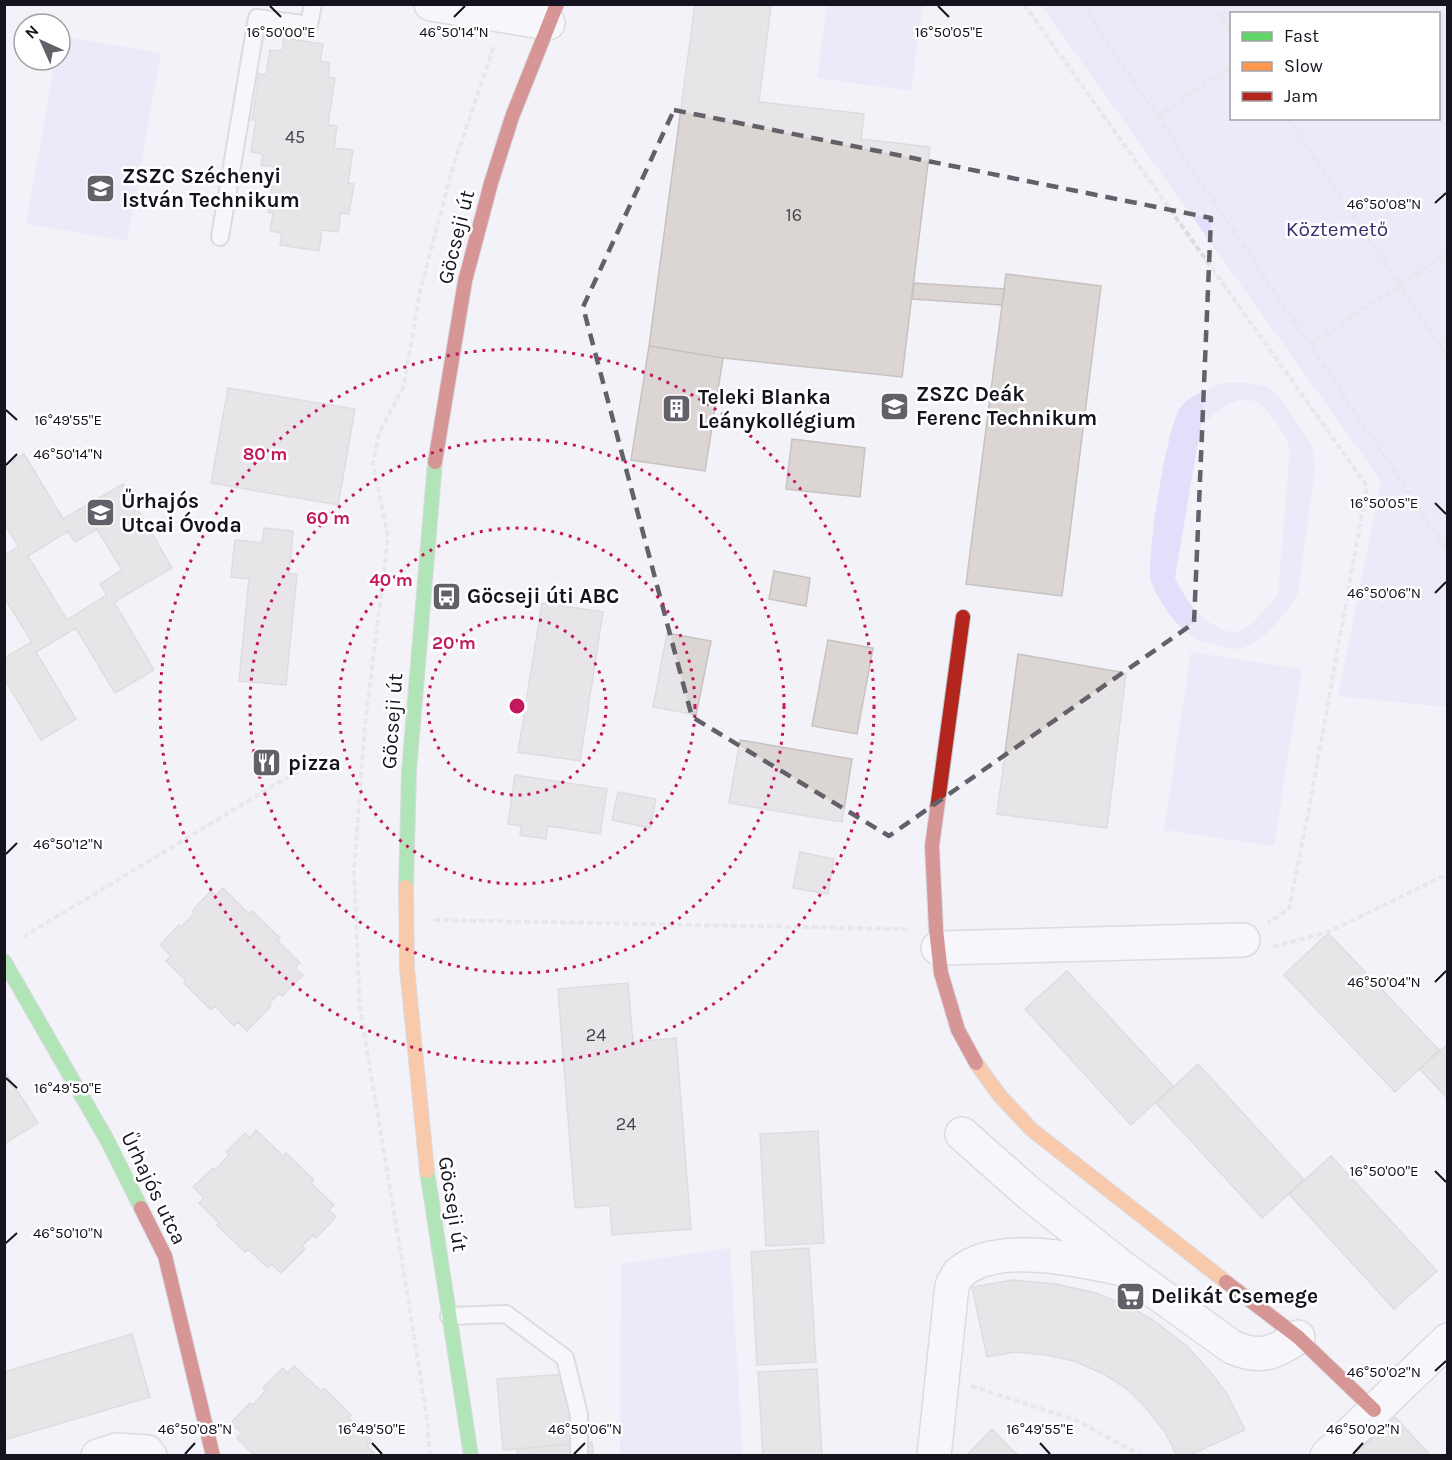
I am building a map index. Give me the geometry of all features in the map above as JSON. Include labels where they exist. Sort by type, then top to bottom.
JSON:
[{"type":"street","points":[[431,4],[553,14]]},
{"type":"street","name":"Göcseji út","points":[[471,1455],[424,1153],[407,968],[405,875],[409,771],[435,459],[465,281],[491,183],[512,117],[553,14]]},
{"type":"street","points":[[963,616],[932,846],[941,973],[958,1030],[967,1048],[1000,1096],[1032,1130],[1298,1337],[1374,1410]]},
{"type":"street","points":[[937,939],[1243,940]]},
{"type":"street","name":"Űrhajós utca","points":[[4,961],[106,1138],[165,1256],[213,1455]]},
{"type":"street","points":[[962,1134],[1030,1194],[1124,1269],[1232,1347],[1247,1354],[1261,1355],[1284,1347],[1298,1337]]},
{"type":"street","points":[[934,1455],[952,1286],[959,1272],[988,1258],[1030,1254],[1070,1258],[1124,1269]]},
{"type":"street","points":[[1327,1455],[1448,1340]]},
{"type":"street","points":[[98,1455],[117,1449],[147,1452],[150,1455]]},
{"type":"lane","points":[[220,237],[257,18],[309,25],[313,4]]},
{"type":"lane","points":[[449,1316],[506,1314],[565,1358],[579,1415],[579,1455]]},
{"type":"path","points":[[1024,4],[1367,486],[1289,909],[1243,940]]},
{"type":"path","points":[[1082,4],[1448,551]]},
{"type":"path","points":[[1212,4],[1230,31]]},
{"type":"path","points":[[1157,117],[1230,67]]},
{"type":"path","points":[[1289,120],[1448,357]]},
{"type":"path","points":[[1310,345],[1448,253]]},
{"type":"path","points":[[14,942],[323,756]]},
{"type":"path","points":[[1243,940],[1276,948],[1328,932],[1448,874]]},
{"type":"path","points":[[424,920],[937,939]]},
{"type":"path","points":[[942,1376],[1076,1420],[1142,1455]]},
{"type":"highlighted area","points":[[674,110],[1211,218],[1194,623],[889,836],[692,717],[583,307]]},
{"type":"green space","points":[[827,5],[923,5],[911,91],[817,78]]},
{"type":"green space","name":"Köztemető","points":[[1041,5],[1447,5],[1447,707],[1338,696],[1381,481]]},
{"type":"green space","points":[[72,38],[161,53],[127,241],[26,224],[53,72],[72,72]]},
{"type":"green space","points":[[1222,383],[1267,386],[1280,398],[1312,445],[1315,469],[1298,593],[1280,619],[1264,636],[1245,647],[1236,649],[1203,642],[1186,632],[1174,620],[1158,596],[1151,582],[1150,570],[1158,494],[1175,420],[1180,408],[1189,399]],"holes":[[[1239,400],[1254,401],[1266,409],[1281,429],[1290,449],[1278,595],[1251,625],[1235,633],[1206,620],[1192,606],[1175,578],[1201,425],[1224,406]]]},
{"type":"green space","points":[[1191,652],[1302,669],[1274,846],[1164,830]]},
{"type":"green space","points":[[730,1248],[743,1455],[620,1455],[621,1264]]},
{"type":"building","points":[[695,4],[771,6],[759,102],[864,114],[861,139],[930,147],[902,377],[723,358],[649,346]]},
{"type":"building","points":[[284,38],[323,44],[320,61],[330,63],[328,77],[335,78],[328,125],[337,126],[334,148],[353,150],[348,183],[354,184],[349,214],[341,213],[338,232],[322,230],[319,251],[280,245],[282,233],[270,231],[273,213],[268,212],[275,167],[261,165],[263,154],[251,152],[256,120],[252,120],[259,74],[266,75],[270,50],[282,51]]},
{"type":"building","points":[[1006,274],[1101,286],[1062,596],[966,584]]},
{"type":"building","points":[[914,283],[1005,289],[1002,305],[912,299]]},
{"type":"building","name":"Teleki Blanka Leánykollégium","points":[[649,346],[723,358],[705,471],[631,460]]},
{"type":"building","points":[[228,388],[355,409],[338,505],[211,483]]},
{"type":"building","points":[[792,439],[865,448],[860,497],[786,489]]},
{"type":"building","points":[[24,454],[63,519],[123,484],[172,568],[114,602],[154,670],[115,693],[76,628],[36,652],[76,719],[41,740],[4,678],[4,658],[32,642],[4,597],[4,555],[19,547],[4,523],[4,466]],"holes":[[[97,529],[122,570],[100,584],[107,595],[67,620],[28,556],[68,531],[75,542]]]},
{"type":"building","points":[[264,528],[293,531],[289,574],[297,574],[286,685],[239,681],[249,579],[231,577],[235,540],[262,543]]},
{"type":"building","points":[[774,571],[810,578],[806,606],[769,599]]},
{"type":"building","points":[[542,603],[603,612],[580,761],[518,752]]},
{"type":"building","points":[[667,633],[711,641],[696,715],[653,707]]},
{"type":"building","points":[[828,640],[873,648],[857,734],[812,726]]},
{"type":"building","points":[[1018,654],[1126,673],[1107,828],[997,814]]},
{"type":"building","points":[[740,740],[852,759],[842,822],[729,803]]},
{"type":"building","points":[[515,775],[607,789],[600,834],[548,826],[546,839],[520,835],[521,826],[508,824]]},
{"type":"building","points":[[618,792],[656,799],[650,828],[612,820]]},
{"type":"building","points":[[800,852],[834,859],[828,894],[793,888]]},
{"type":"building","points":[[223,888],[249,914],[252,911],[280,938],[277,940],[300,963],[295,968],[303,975],[282,996],[279,993],[269,1004],[271,1006],[247,1031],[238,1022],[234,1026],[215,1006],[211,1010],[166,961],[171,956],[160,945],[179,925],[181,927],[195,913],[192,911],[211,891],[216,895]]},
{"type":"building","points":[[1328,933],[1439,1050],[1395,1092],[1284,975]]},
{"type":"building","points":[[1067,971],[1173,1086],[1131,1125],[1025,1009]]},
{"type":"building","points":[[628,983],[633,1042],[676,1038],[691,1229],[612,1235],[610,1205],[575,1208],[558,989]]},
{"type":"building","points":[[1448,1044],[1448,1099],[1420,1069]]},
{"type":"building","points":[[1198,1064],[1304,1180],[1262,1218],[1156,1103]]},
{"type":"building","points":[[4,1070],[38,1123],[4,1144]]},
{"type":"building","points":[[256,1130],[283,1156],[286,1153],[314,1180],[311,1183],[334,1205],[329,1210],[336,1217],[316,1238],[313,1235],[302,1246],[305,1249],[281,1273],[271,1264],[268,1268],[248,1249],[245,1252],[217,1225],[219,1223],[199,1203],[204,1198],[193,1187],[213,1168],[215,1170],[229,1155],[226,1152],[245,1133],[250,1138]]},
{"type":"building","points":[[818,1131],[824,1243],[766,1246],[760,1134]]},
{"type":"building","points":[[1331,1156],[1437,1271],[1394,1309],[1289,1194]]},
{"type":"building","points":[[809,1248],[816,1362],[757,1365],[751,1252]]},
{"type":"building","points":[[1013,1280],[1056,1284],[1096,1293],[1134,1309],[1153,1320],[1187,1346],[1212,1374],[1227,1394],[1245,1430],[1188,1456],[1177,1456],[1165,1432],[1147,1409],[1127,1389],[1102,1373],[1074,1361],[1046,1355],[1015,1352],[987,1357],[972,1287]]},
{"type":"building","points":[[132,1334],[150,1397],[4,1440],[4,1372]]},
{"type":"building","points":[[294,1366],[321,1391],[324,1388],[351,1415],[349,1418],[371,1440],[367,1446],[374,1453],[371,1456],[255,1456],[237,1438],[242,1433],[231,1423],[250,1403],[253,1405],[266,1390],[263,1388],[283,1368],[287,1373]]},
{"type":"building","points":[[817,1369],[822,1456],[763,1456],[758,1372]]},
{"type":"building","points":[[565,1374],[572,1444],[503,1450],[497,1379]]},
{"type":"building","points":[[1395,1417],[1431,1456],[1353,1456]]},
{"type":"building","points":[[992,1429],[1013,1451],[1020,1456],[966,1456]]},
{"type":"building","points":[[592,1442],[593,1456],[518,1456],[517,1449]]},
{"type":"traffic: fast","points":[[406,887],[409,771],[435,462]]},
{"type":"traffic: fast","points":[[4,961],[106,1138],[141,1208]]},
{"type":"traffic: fast","points":[[427,1171],[471,1456]]},
{"type":"traffic: slow","points":[[406,887],[407,968],[427,1171]]},
{"type":"traffic: slow","points":[[976,1063],[1000,1096],[1032,1130],[1226,1282]]},
{"type":"traffic: jam","points":[[435,462],[465,281],[491,183],[512,117],[557,4]]},
{"type":"traffic: jam","points":[[963,617],[932,846],[936,929],[941,973],[958,1030],[976,1063]]},
{"type":"traffic: jam","points":[[141,1208],[165,1256],[213,1456]]},
{"type":"traffic: jam","points":[[1226,1282],[1298,1337],[1374,1410]]},
{"type":"place","name":"ZSZC Széchenyi István Technikum","points":[[101,188]]},
{"type":"place","name":"ZSZC Deák Ferenc Technikum","points":[[895,406]]},
{"type":"place","name":"Teleki Blanka Leánykollégium","points":[[677,409]]},
{"type":"place","name":"Űrhajós Utcai Óvoda","points":[[100,513]]},
{"type":"place","name":"Göcseji úti ABC","points":[[446,596]]},
{"type":"place","name":"pizza","points":[[267,763]]},
{"type":"place","name":"Delikát Csemege","points":[[1130,1296]]}]
